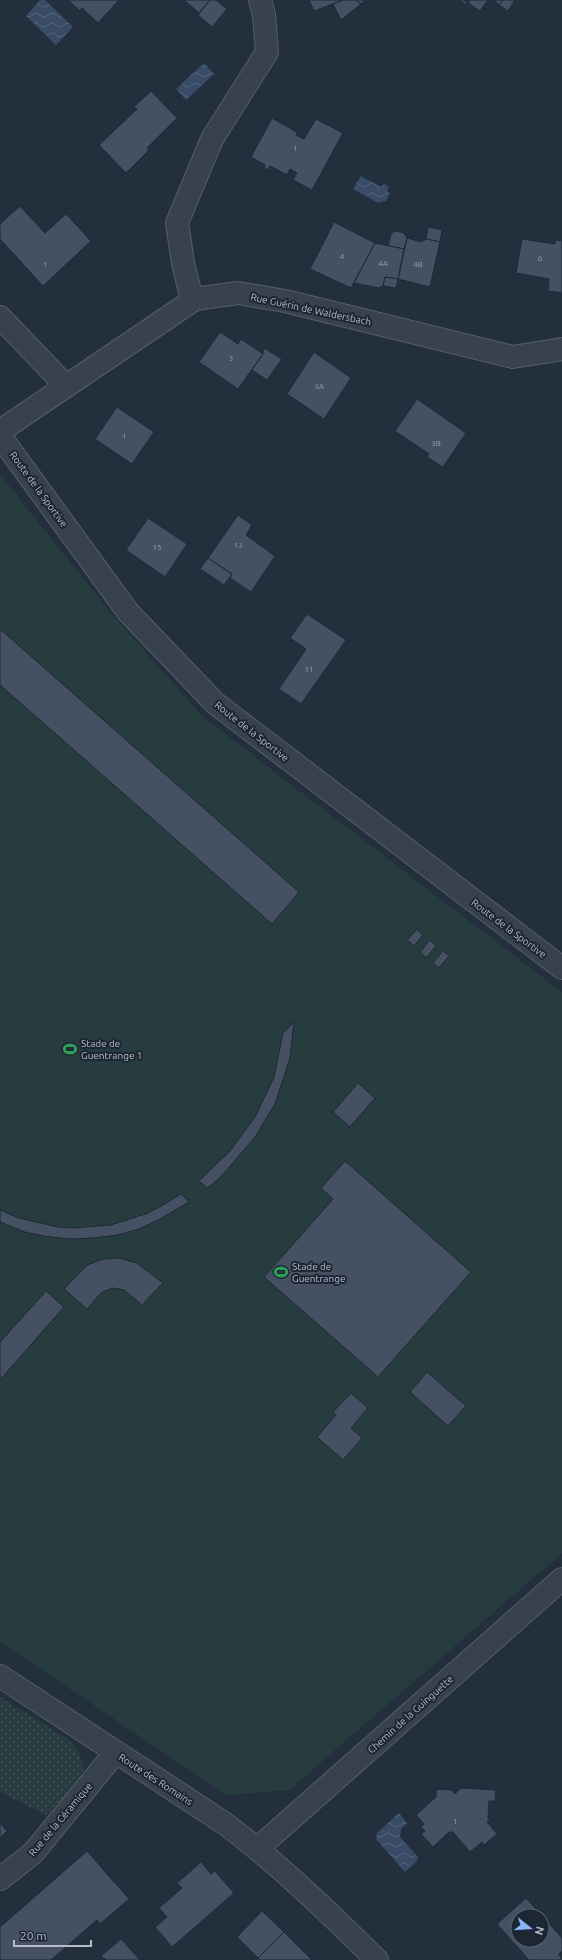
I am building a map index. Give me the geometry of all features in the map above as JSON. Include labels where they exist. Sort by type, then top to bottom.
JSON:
[{"type":"street","points":[[195,299],[190,292],[183,263],[177,222],[212,139],[267,52],[264,15],[260,0]]},
{"type":"street","name":"Rue Guérin de Waldersbach","points":[[0,431],[195,299],[238,293],[285,301],[513,357],[562,349]]},
{"type":"street","points":[[0,318],[66,386]]},
{"type":"street","name":"Route de la Sportive","points":[[0,436],[128,612],[216,703],[562,968]]},
{"type":"street","name":"Chemin de la Guinguette","points":[[258,1848],[562,1579]]},
{"type":"street","name":"Route des Romains","points":[[0,1676],[115,1753],[224,1823],[258,1848],[306,1890],[377,1960]]},
{"type":"street","name":"Rue de la Céramique","points":[[0,1879],[33,1853],[115,1753]]},
{"type":"green space","name":"Stade de Guentrange","points":[[0,474],[110,612],[203,717],[562,992],[562,1553],[289,1790],[227,1795],[0,1642]]},
{"type":"green space","points":[[0,1697],[69,1740],[78,1751],[84,1768],[75,1785],[46,1815],[0,1792]]},
{"type":"water","points":[[40,0],[45,0],[73,27],[56,45],[26,16]]},
{"type":"water","points":[[204,63],[214,74],[186,100],[176,89]]},
{"type":"water","points":[[361,176],[381,187],[384,184],[389,187],[387,191],[390,193],[386,201],[378,203],[353,189]]},
{"type":"water","points":[[399,1813],[407,1823],[401,1829],[400,1837],[418,1857],[417,1861],[405,1872],[376,1839],[377,1833]]},
{"type":"building","points":[[68,0],[119,0],[98,23],[82,8],[80,11]]},
{"type":"building","points":[[184,0],[210,0],[199,13]]},
{"type":"building","points":[[210,0],[216,0],[227,9],[212,27],[198,15]]},
{"type":"building","points":[[309,0],[343,0],[314,11]]},
{"type":"building","points":[[343,0],[356,0],[361,4],[341,20],[333,4]]},
{"type":"building","points":[[356,0],[365,0],[361,4]]},
{"type":"building","points":[[458,0],[463,0],[468,3],[467,5]]},
{"type":"building","points":[[470,0],[488,0],[480,11],[468,3]]},
{"type":"building","points":[[493,0],[503,0],[499,5]]},
{"type":"building","points":[[503,0],[515,0],[508,11],[499,5]]},
{"type":"building","points":[[151,91],[177,118],[147,148],[149,150],[126,173],[99,145],[137,109],[134,107]]},
{"type":"building","points":[[272,118],[298,133],[296,135],[304,139],[316,119],[343,133],[312,190],[293,180],[297,173],[290,169],[287,175],[270,166],[267,170],[264,168],[265,165],[251,157]]},
{"type":"building","points":[[20,206],[45,233],[66,214],[91,241],[43,286],[0,239],[0,224]]},
{"type":"building","points":[[334,222],[375,243],[351,288],[310,269]]},
{"type":"building","points":[[428,227],[442,230],[440,242],[426,239]]},
{"type":"building","points":[[395,231],[404,233],[407,238],[404,249],[388,246],[391,234]]},
{"type":"building","points":[[407,238],[421,242],[426,239],[440,242],[430,287],[398,279]]},
{"type":"building","points":[[522,239],[555,244],[555,240],[562,241],[562,293],[548,291],[549,279],[516,273]]},
{"type":"building","points":[[375,243],[404,249],[398,279],[385,277],[383,286],[379,288],[354,283]]},
{"type":"building","points":[[385,277],[398,279],[396,288],[383,286]]},
{"type":"building","points":[[220,332],[238,344],[241,339],[263,354],[238,389],[199,362]]},
{"type":"building","points":[[264,348],[282,359],[267,380],[252,370],[263,354]]},
{"type":"building","points":[[314,352],[351,378],[324,419],[287,394]]},
{"type":"building","points":[[417,399],[466,433],[443,467],[427,457],[429,454],[395,431]]},
{"type":"building","points":[[117,407],[154,432],[132,464],[95,439]]},
{"type":"building","points":[[238,515],[252,525],[246,535],[275,556],[251,592],[230,578],[232,574],[208,558]]},
{"type":"building","points":[[148,518],[187,544],[165,577],[126,550]]},
{"type":"building","points":[[208,558],[232,574],[224,585],[200,569]]},
{"type":"building","points":[[307,614],[346,640],[301,704],[279,689],[306,649],[290,638]]},
{"type":"building","points":[[0,629],[299,892],[272,924],[0,685]]},
{"type":"building","points":[[417,929],[423,935],[414,946],[407,940]]},
{"type":"building","points":[[430,940],[436,946],[426,958],[420,952]]},
{"type":"building","points":[[443,951],[449,956],[439,968],[433,963]]},
{"type":"building","points":[[294,1022],[290,1058],[275,1104],[255,1137],[220,1178],[207,1188],[199,1181],[230,1151],[255,1117],[274,1077],[283,1033]]},
{"type":"building","points":[[358,1083],[375,1098],[350,1127],[333,1112]]},
{"type":"building","points":[[345,1161],[471,1272],[378,1377],[264,1277],[333,1199],[321,1188]]},
{"type":"building","points":[[181,1194],[189,1202],[139,1229],[118,1235],[70,1239],[25,1232],[0,1222],[0,1210],[19,1218],[58,1227],[73,1228],[111,1225],[148,1213]]},
{"type":"building","points":[[119,1258],[137,1263],[163,1283],[142,1305],[124,1290],[113,1288],[102,1292],[87,1309],[64,1289],[87,1265],[103,1259]]},
{"type":"building","points":[[46,1291],[64,1307],[0,1380],[0,1342]]},
{"type":"building","points":[[427,1372],[466,1406],[448,1426],[410,1392]]},
{"type":"building","points":[[351,1393],[368,1408],[351,1428],[362,1438],[343,1460],[317,1437],[336,1415],[333,1412]]},
{"type":"building","points":[[461,1788],[496,1790],[495,1801],[489,1801],[488,1818],[490,1820],[487,1822],[497,1834],[484,1845],[482,1842],[470,1852],[453,1832],[449,1832],[433,1847],[421,1834],[425,1831],[421,1827],[424,1824],[416,1815],[436,1797],[436,1789],[452,1790],[455,1794]]},
{"type":"building","points":[[0,1823],[10,1835],[6,1832],[0,1838]]},
{"type":"building","points":[[87,1851],[129,1899],[100,1924],[97,1920],[51,1960],[0,1960],[0,1927]]},
{"type":"building","points":[[201,1862],[211,1874],[215,1871],[234,1893],[172,1947],[155,1927],[167,1917],[159,1908],[182,1888],[177,1883]]},
{"type":"building","points":[[526,1898],[535,1908],[515,1908]]},
{"type":"building","points":[[262,1911],[284,1932],[258,1958],[237,1937]]},
{"type":"building","points":[[510,1912],[510,1939],[497,1924]]},
{"type":"building","points":[[550,1925],[562,1938],[562,1951],[559,1954],[562,1960],[529,1960],[518,1948],[550,1948]]},
{"type":"building","points":[[284,1932],[312,1960],[260,1960],[258,1958]]},
{"type":"building","points":[[121,1939],[140,1960],[106,1960],[101,1956]]},
{"type":"place","name":"Stade de Guentrange 1","points":[[70,1049]]},
{"type":"place","name":"Stade de Guentrange","points":[[281,1272]]}]
